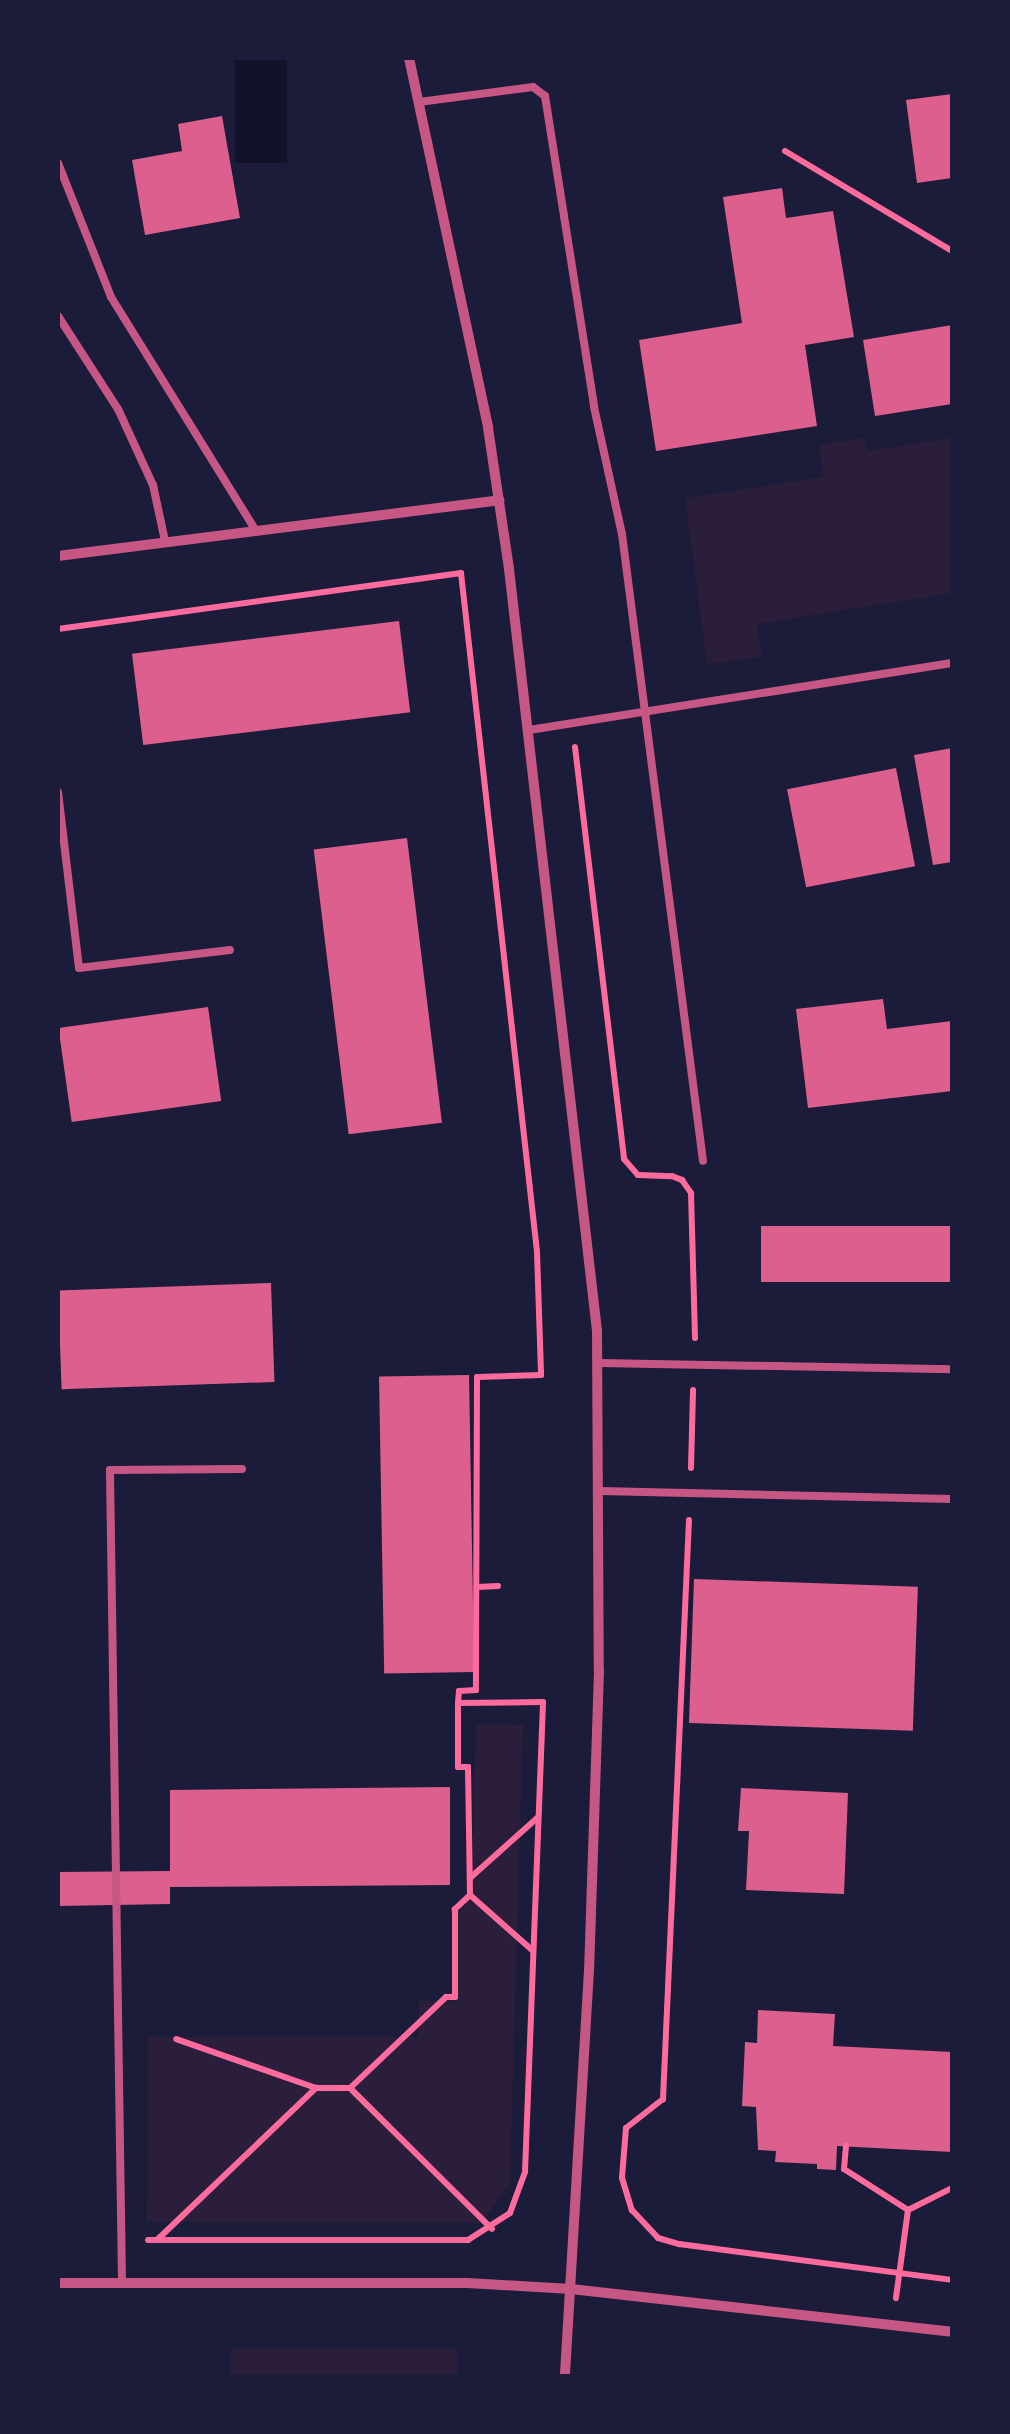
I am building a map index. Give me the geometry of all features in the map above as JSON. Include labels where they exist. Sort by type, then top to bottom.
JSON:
[{"type":"street","points":[[408,58],[499,500],[590,1243],[599,1363],[590,1950],[565,2376]]},
{"type":"street","points":[[58,556],[499,500]]},
{"type":"street","points":[[58,2283],[467,2282],[571,2289],[952,2332]]},
{"type":"lane","points":[[418,102],[534,87],[546,96],[594,407],[622,534],[703,1161]]},
{"type":"lane","points":[[58,163],[112,298],[255,530]]},
{"type":"lane","points":[[58,316],[118,409],[153,485],[165,541]]},
{"type":"lane","points":[[529,730],[952,663]]},
{"type":"lane","points":[[58,792],[79,968],[230,950]]},
{"type":"lane","points":[[599,1363],[952,1369]]},
{"type":"lane","points":[[122,2282],[110,1470],[242,1469]]},
{"type":"lane","points":[[600,1491],[952,1499]]},
{"type":"path","points":[[786,151],[952,252]]},
{"type":"path","points":[[58,629],[461,573],[536,1252],[540,1375],[477,1377],[476,1690],[459,1691],[458,1703],[458,1767],[468,1767],[470,1895],[455,1909],[455,1997],[446,1997],[350,2088],[316,2088],[176,2039]]},
{"type":"path","points":[[477,1587],[498,1586]]},
{"type":"path","points":[[122,2240],[468,2240],[492,2229],[510,2213],[526,2172],[543,1702],[458,1703]]},
{"type":"path","points":[[470,1878],[538,1818]]},
{"type":"path","points":[[470,1895],[534,1951]]},
{"type":"path","points":[[157,2240],[316,2088]]},
{"type":"path","points":[[350,2088],[492,2229]]},
{"type":"path","points":[[846,2146],[844,2169],[908,2210]]},
{"type":"path","points":[[908,2210],[952,2188]]},
{"type":"path","points":[[892,2324],[908,2210]]},
{"type":"path","points":[[678,2244],[952,2280]]},
{"type":"shaded area","points":[[235,58],[287,58],[287,163],[235,163]]},
{"type":"shaded area","points":[[864,438],[867,451],[952,438],[952,593],[757,624],[762,657],[707,664],[685,498],[823,477],[819,445]]},
{"type":"shaded area","points":[[476,1724],[523,1725],[510,2183],[482,2223],[147,2222],[148,2037],[418,2037],[419,2001],[458,2001],[458,1913],[471,1897]]},
{"type":"shaded area","points":[[231,2349],[457,2349],[457,2376],[231,2376]]},
{"type":"building","points":[[952,94],[952,178],[917,183],[906,100]]},
{"type":"building","points":[[222,116],[240,218],[145,235],[132,160],[182,151],[178,124]]},
{"type":"building","points":[[782,188],[786,218],[833,211],[854,337],[805,345],[817,426],[656,451],[639,340],[742,323],[723,197]]},
{"type":"building","points":[[952,325],[952,404],[875,416],[863,340]]},
{"type":"building","points":[[399,621],[410,712],[143,745],[132,654]]},
{"type":"building","points":[[952,748],[952,862],[933,865],[914,755]]},
{"type":"building","points":[[896,768],[915,866],[806,887],[787,789]]},
{"type":"building","points":[[407,838],[442,1123],[349,1134],[314,849]]},
{"type":"building","points":[[883,999],[887,1029],[952,1021],[952,1091],[808,1108],[796,1009]]},
{"type":"building","points":[[208,1007],[221,1101],[72,1122],[58,1028]]},
{"type":"building","points":[[761,1226],[952,1226],[952,1282],[761,1282]]},
{"type":"building","points":[[271,1283],[274,1382],[62,1389],[58,1290]]},
{"type":"building","points":[[469,1375],[474,1672],[384,1674],[379,1377]]},
{"type":"building","points":[[694,1579],[918,1587],[913,1731],[689,1723]]},
{"type":"building","points":[[450,1787],[450,1885],[170,1887],[170,1904],[58,1906],[58,1872],[170,1871],[170,1790]]},
{"type":"building","points":[[741,1788],[848,1793],[844,1894],[746,1890],[749,1831],[738,1831]]},
{"type":"building","points":[[758,2010],[835,2014],[833,2046],[952,2052],[952,2152],[837,2146],[836,2170],[817,2169],[817,2164],[775,2162],[776,2151],[758,2150],[756,2107],[742,2106],[745,2042],[757,2043]]}]
